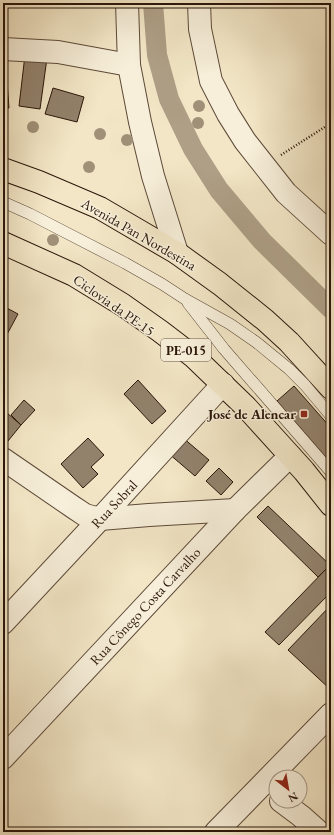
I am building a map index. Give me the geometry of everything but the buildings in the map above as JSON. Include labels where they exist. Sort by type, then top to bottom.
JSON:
[{"type":"highway","name":"Avenida Pan Nordestina","points":[[3,169],[39,182],[100,208],[177,253],[220,284],[265,320],[289,342],[331,388]]},
{"type":"highway","name":"PE-015","points":[[3,244],[74,275],[123,305],[194,357],[246,407],[331,505]]},
{"type":"street","points":[[127,3],[129,65],[140,122],[153,176],[177,253]]},
{"type":"street","points":[[199,3],[200,29],[211,81],[228,114],[245,142],[286,193],[331,234]]},
{"type":"street","points":[[3,49],[58,52],[129,65]]},
{"type":"street","name":"Rua Sobral","points":[[3,623],[223,384]]},
{"type":"street","name":"Rua Cônego Costa Carvalho","points":[[3,758],[235,510],[290,456]]},
{"type":"street","points":[[3,459],[73,508],[85,515],[100,519],[235,510]]},
{"type":"street","points":[[287,769],[331,714]]},
{"type":"street","points":[[216,832],[268,792]]},
{"type":"street","points":[[292,809],[320,832]]},
{"type":"lane","points":[[3,202],[30,214],[124,263],[230,324],[256,342],[289,369],[305,385],[331,416]]},
{"type":"lane","points":[[185,299],[224,349],[331,472]]},
{"type":"path","points":[[264,166],[331,123]]},
{"type":"waterway","points":[[153,3],[157,55],[169,99],[193,149],[219,190],[262,241],[331,309]]},
{"type":"place","name":"José de Alencar","points":[[304,414]]}]
